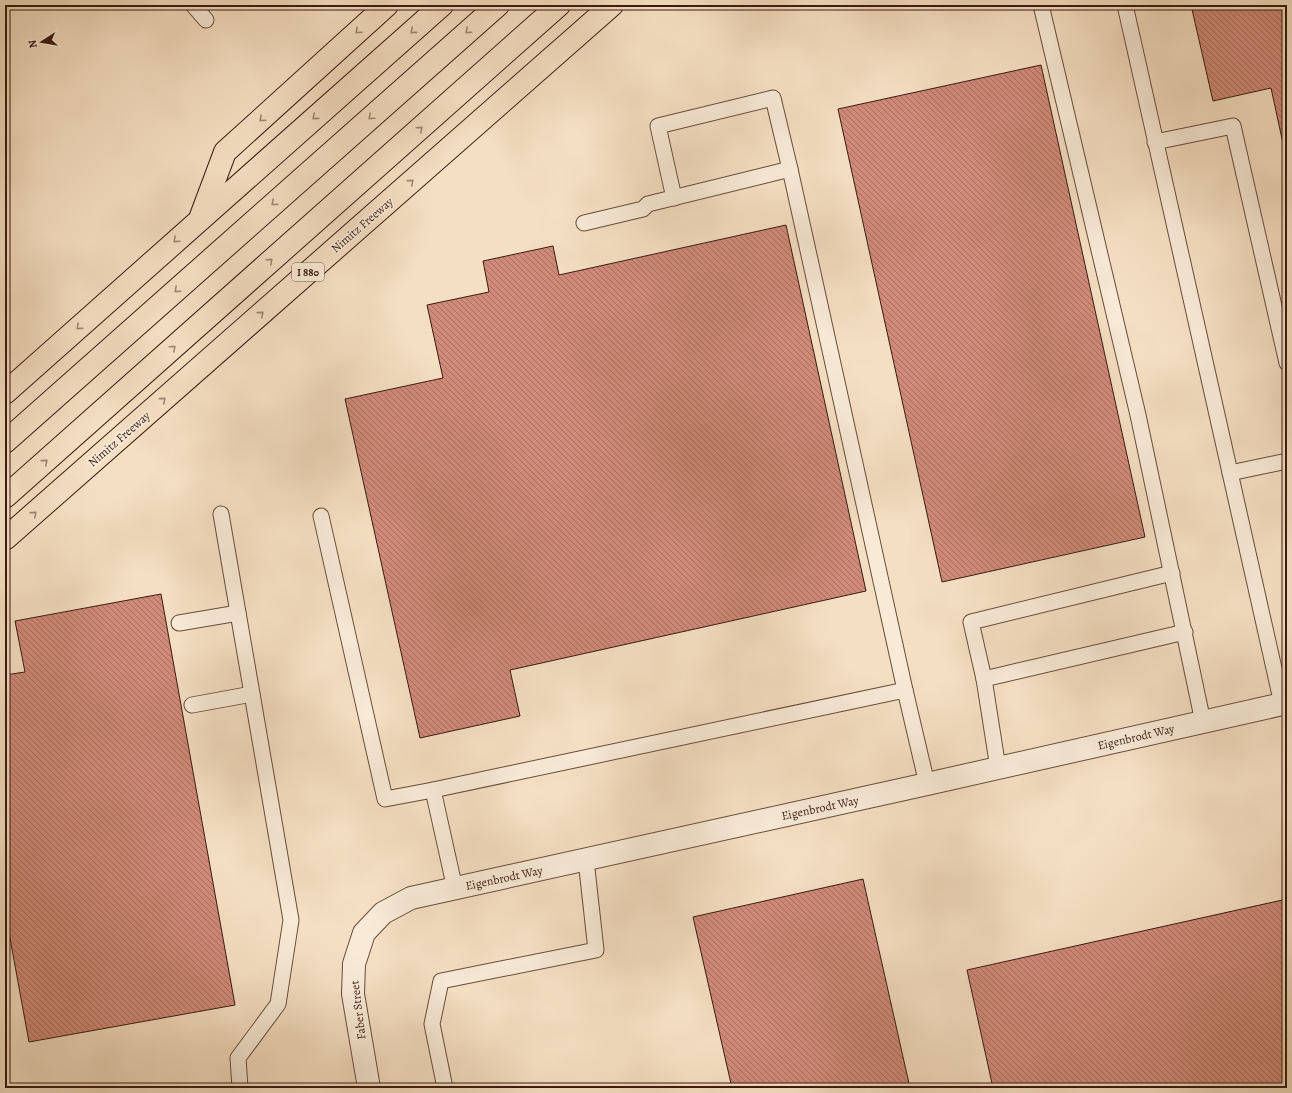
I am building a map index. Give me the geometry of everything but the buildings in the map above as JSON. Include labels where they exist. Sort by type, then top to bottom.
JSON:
[{"type":"highway","points":[[199,219],[225,152],[387,5]]},
{"type":"highway","points":[[5,393],[199,219],[442,5]]},
{"type":"highway","points":[[5,442],[498,5]]},
{"type":"highway","name":"I 880","points":[[5,497],[559,5]]},
{"type":"highway","name":"Nimitz Freeway","points":[[5,539],[612,5]]},
{"type":"street","name":"Eigenbrodt Way","points":[[364,933],[383,913],[411,898],[1284,704]]},
{"type":"street","name":"Faber Street","points":[[364,933],[354,964],[353,994],[369,1088]]},
{"type":"lane","points":[[192,5],[206,20]]},
{"type":"lane","points":[[1041,5],[1138,415],[1203,722]]},
{"type":"lane","points":[[1125,5],[1230,474],[1284,704]]},
{"type":"lane","points":[[674,198],[658,126],[773,98],[927,784]]},
{"type":"lane","points":[[1156,142],[1233,126],[1287,363]]},
{"type":"lane","points":[[584,224],[643,209],[648,204],[790,169]]},
{"type":"lane","points":[[1230,474],[1287,461]]},
{"type":"lane","points":[[221,514],[291,920],[278,1004],[238,1058],[240,1088]]},
{"type":"lane","points":[[321,516],[385,799],[905,690]]},
{"type":"lane","points":[[998,768],[984,679],[972,622],[1172,573]]},
{"type":"lane","points":[[179,622],[238,612]]},
{"type":"lane","points":[[984,679],[1185,632]]},
{"type":"lane","points":[[192,705],[252,694]]},
{"type":"lane","points":[[433,790],[455,889]]},
{"type":"lane","points":[[445,1088],[432,1024],[441,982],[596,950],[586,860]]}]
